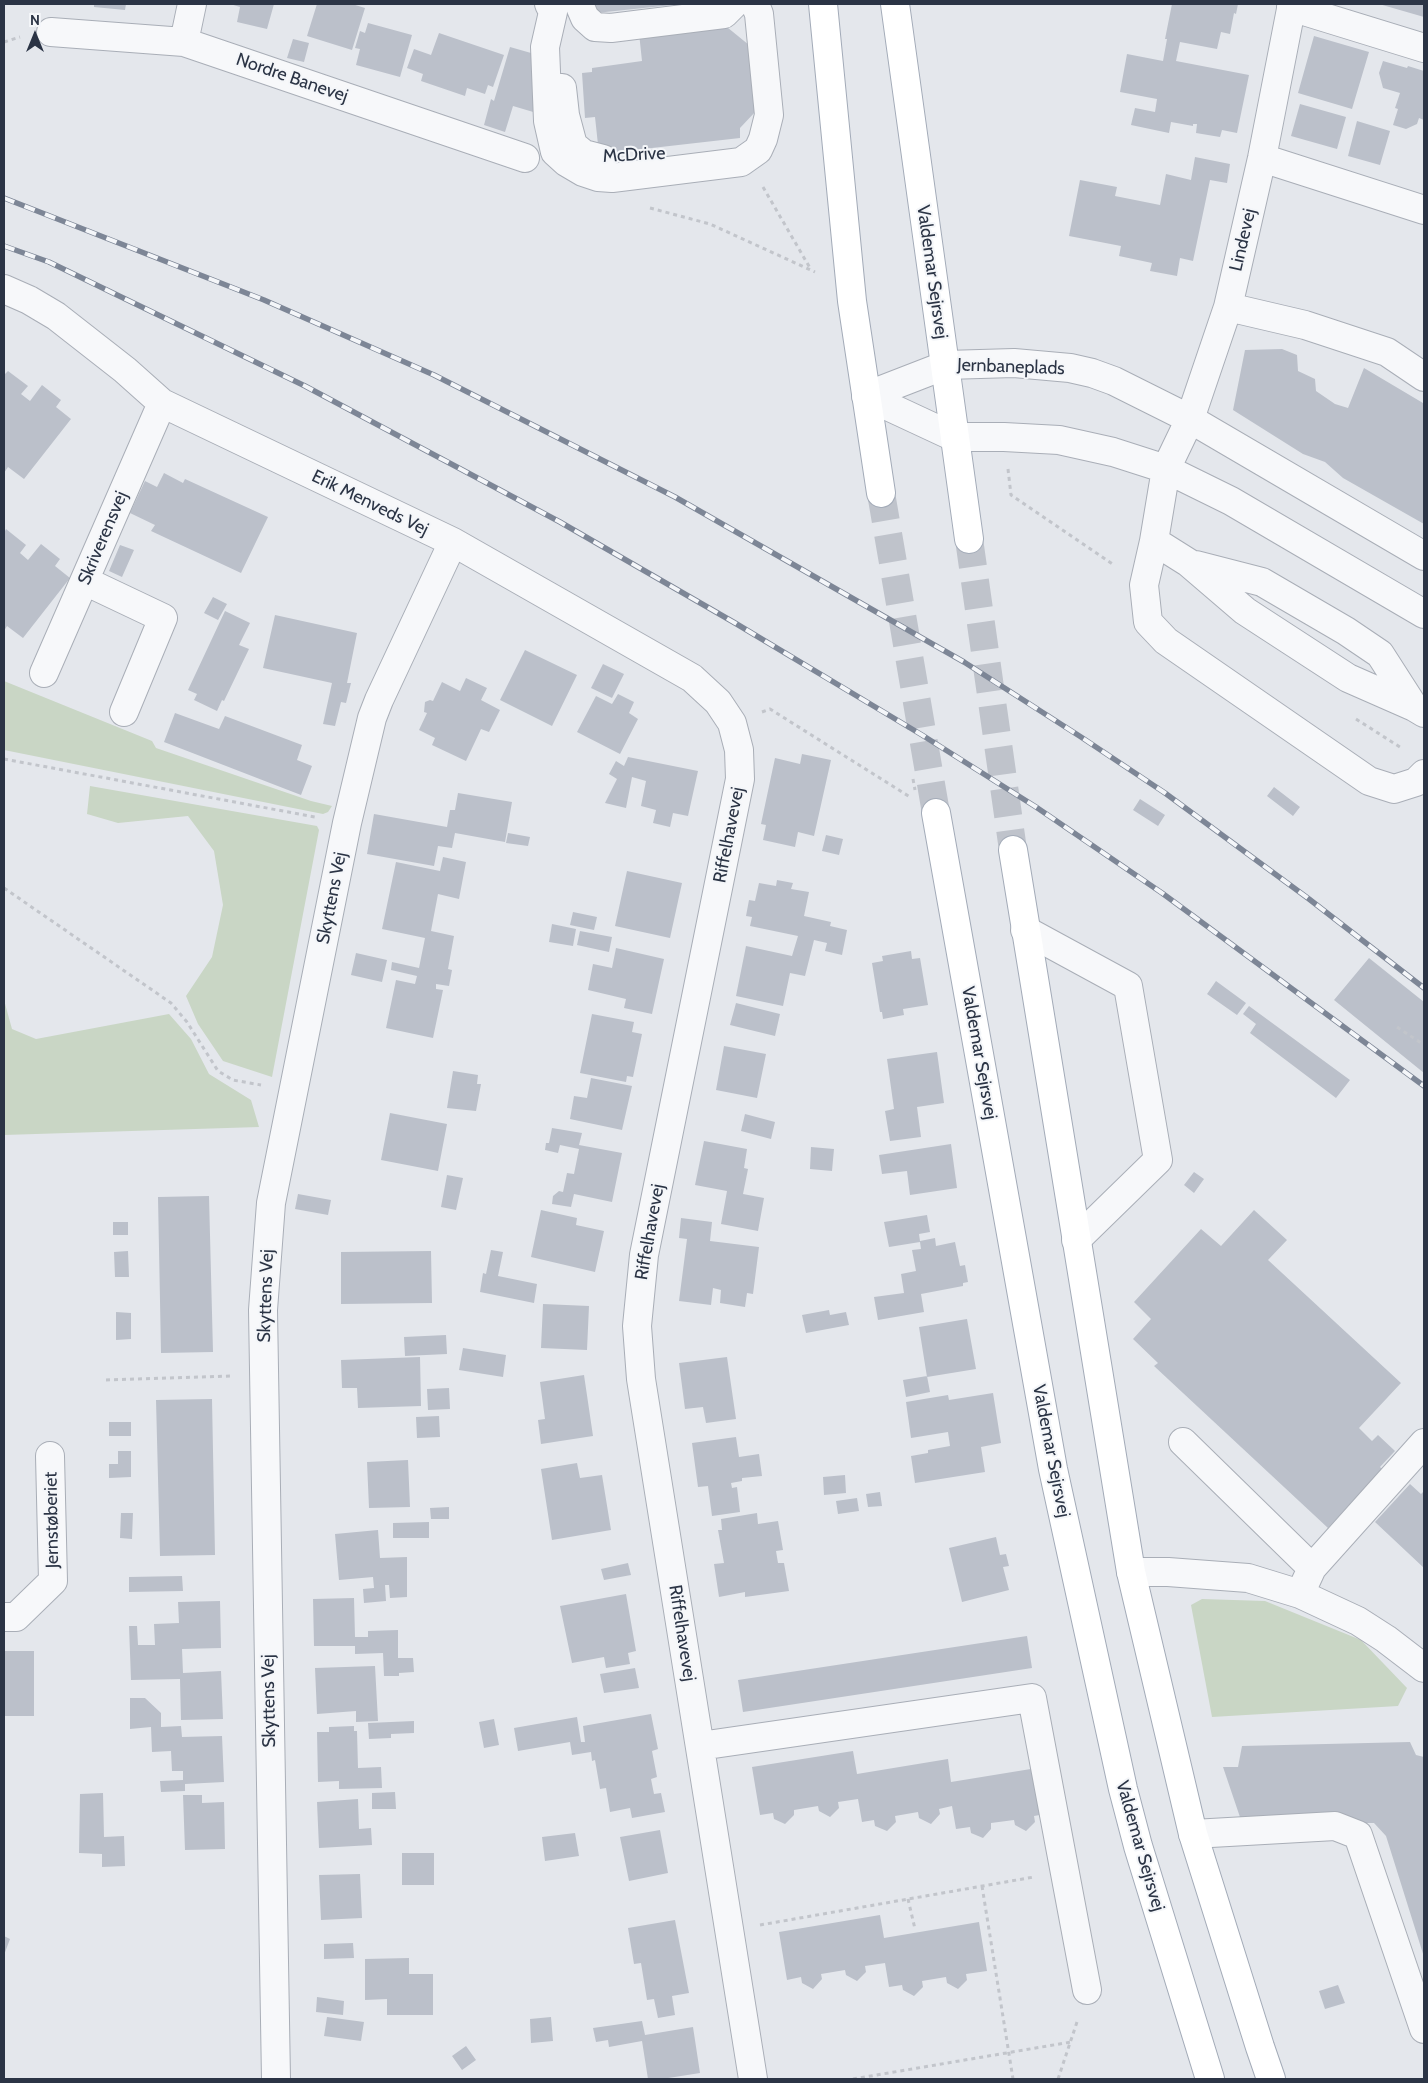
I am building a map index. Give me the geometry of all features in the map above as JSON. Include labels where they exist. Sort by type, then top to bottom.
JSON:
[{"type":"main road","points":[[823,4],[852,301],[881,492]]},
{"type":"main road","name":"Valdemar Sejrsvej","points":[[895,4],[969,540]]},
{"type":"main road","name":"Valdemar Sejrsvej","points":[[936,813],[1053,1469],[1123,1789],[1138,1846],[1210,2079]]},
{"type":"main road","points":[[1013,850],[1131,1572],[1193,1834],[1271,2079]]},
{"type":"street","points":[[184,42],[192,4]]},
{"type":"street","points":[[579,4],[585,18],[595,27],[611,28],[724,14],[734,4]]},
{"type":"street","points":[[551,8],[545,47],[548,121],[555,152],[566,162],[583,172],[598,177],[612,178],[746,161],[758,150],[767,127],[769,115],[759,14],[755,4]]},
{"type":"street","points":[[1292,5],[1424,48]]},
{"type":"street","name":"Lindevej","points":[[1292,5],[1262,158],[1228,307],[1190,419],[1166,469],[1154,541],[1144,585],[1148,622],[1166,641],[1369,781],[1394,789],[1416,782],[1424,774]]},
{"type":"street","name":"McDrive","points":[[551,8],[558,34],[565,115],[573,144],[584,154],[601,159],[632,158],[744,144],[767,127]]},
{"type":"street","name":"Nordre Banevej","points":[[51,32],[184,42],[525,158]]},
{"type":"street","points":[[1262,158],[1424,210]]},
{"type":"street","name":"Erik Menveds Vej","points":[[4,289],[29,300],[56,316],[125,370],[162,403],[453,542],[692,678],[718,702],[732,723]]},
{"type":"street","points":[[1228,307],[1305,325],[1386,352],[1424,377]]},
{"type":"street","name":"Jernbaneplads","points":[[866,396],[946,365],[1014,363],[1070,368],[1114,381],[1190,419],[1424,556]]},
{"type":"street","points":[[866,396],[954,437],[1060,440],[1113,452],[1166,469],[1231,501],[1424,614]]},
{"type":"street","name":"Skriverensvej","points":[[44,673],[162,403]]},
{"type":"street","points":[[1154,541],[1189,563],[1245,611],[1348,678],[1419,710]]},
{"type":"street","name":"Skyttens Vej","points":[[276,2079],[263,1303],[271,1203],[347,823],[367,737],[379,700],[453,542]]},
{"type":"street","points":[[1189,563],[1262,582],[1346,631],[1380,654],[1419,710]]},
{"type":"street","points":[[85,580],[163,618],[124,712]]},
{"type":"street","name":"Riffelhavevej","points":[[732,723],[739,750],[740,779],[644,1255],[637,1326],[641,1379],[753,2079]]},
{"type":"street","points":[[1025,930],[1128,986],[1158,1160],[1076,1240]]},
{"type":"street","points":[[1183,1442],[1312,1568]]},
{"type":"street","points":[[1300,1594],[1312,1568],[1424,1443]]},
{"type":"street","name":"Jernstøberiet","points":[[4,1617],[16,1617],[53,1581],[50,1456]]},
{"type":"street","points":[[1131,1572],[1168,1572],[1248,1578],[1300,1594],[1358,1621],[1386,1639],[1424,1668]]},
{"type":"street","points":[[700,1746],[1032,1698],[1087,1990]]},
{"type":"street","points":[[1193,1834],[1335,1826],[1358,1835],[1424,2029]]},
{"type":"path","points":[[746,161],[746,168],[763,187],[811,269]]},
{"type":"path","points":[[644,206],[710,224],[811,269],[818,274]]},
{"type":"path","points":[[1004,437],[1011,496],[1144,585]]},
{"type":"path","points":[[782,716],[936,813]]},
{"type":"path","points":[[4,759],[347,823]]},
{"type":"path","points":[[4,888],[171,1003],[187,1022],[218,1071],[233,1080],[293,1092]]},
{"type":"path","points":[[1397,1027],[1424,1045]]},
{"type":"path","points":[[106,1380],[264,1375]]},
{"type":"path","points":[[729,1930],[1066,1871]]},
{"type":"path","points":[[982,1886],[1013,2079]]},
{"type":"path","points":[[908,1899],[915,1929]]},
{"type":"path","points":[[1058,2079],[1087,1990]]},
{"type":"path","points":[[853,2079],[1071,2042]]},
{"type":"green space","points":[[4,681],[152,741],[156,748],[311,801],[332,806],[328,812],[323,814],[4,750]]},
{"type":"green space","points":[[90,786],[317,826],[319,830],[272,1077],[223,1061],[198,1024],[186,996],[212,957],[223,905],[214,851],[188,816],[118,823],[87,814]]},
{"type":"green space","points":[[4,1000],[12,1029],[36,1039],[169,1014],[191,1039],[209,1074],[251,1100],[259,1127],[4,1135]]},
{"type":"green space","points":[[1202,1599],[1265,1601],[1361,1640],[1407,1688],[1398,1706],[1212,1717],[1191,1605]]},
{"type":"building","points":[[94,4],[126,4],[125,10],[94,7]]},
{"type":"building","points":[[230,4],[274,4],[267,29],[237,22],[240,7]]},
{"type":"building","points":[[317,4],[352,4],[365,8],[352,50],[307,36]]},
{"type":"building","points":[[595,4],[672,4],[672,5],[596,13]]},
{"type":"building","points":[[1172,4],[1238,4],[1236,14],[1234,13],[1230,34],[1221,32],[1217,49],[1180,42],[1176,61],[1249,75],[1237,133],[1222,130],[1220,137],[1196,133],[1197,124],[1193,124],[1193,126],[1171,122],[1169,133],[1131,125],[1135,108],[1155,112],[1157,99],[1120,92],[1127,54],[1163,61]]},
{"type":"building","points":[[1379,4],[1424,4],[1424,17]]},
{"type":"building","points":[[368,23],[412,35],[400,77],[356,65],[360,49],[355,48],[360,31],[365,33]]},
{"type":"building","points":[[722,23],[749,45],[756,111],[740,128],[740,138],[599,154],[595,117],[585,118],[582,73],[592,72],[592,68],[642,61],[639,33]]},
{"type":"building","points":[[439,33],[504,55],[493,87],[488,85],[485,94],[467,88],[465,96],[421,81],[423,74],[407,68],[414,49],[431,55]]},
{"type":"building","points":[[1314,36],[1369,52],[1352,109],[1298,93]]},
{"type":"building","points":[[293,39],[309,43],[304,62],[287,58]]},
{"type":"building","points":[[510,47],[538,55],[540,114],[513,106],[505,132],[484,125],[491,99],[494,101]]},
{"type":"building","points":[[1383,61],[1424,71],[1424,120],[1419,118],[1417,124],[1406,129],[1393,125],[1398,109],[1395,108],[1400,93],[1383,88],[1379,73]]},
{"type":"building","points":[[1300,104],[1346,117],[1337,149],[1291,136]]},
{"type":"building","points":[[1357,121],[1390,131],[1380,165],[1348,156]]},
{"type":"building","points":[[1195,157],[1230,164],[1227,183],[1210,180],[1193,261],[1180,258],[1177,276],[1150,271],[1152,263],[1119,256],[1121,246],[1069,236],[1080,180],[1117,187],[1115,196],[1160,205],[1166,174],[1191,180]]},
{"type":"building","points":[[1282,349],[1297,355],[1298,371],[1315,379],[1316,391],[1335,404],[1348,408],[1364,368],[1423,403],[1424,524],[1343,478],[1325,462],[1303,454],[1233,410],[1245,350]]},
{"type":"building","points":[[8,371],[28,386],[21,394],[30,401],[42,385],[61,400],[56,407],[71,419],[24,479],[8,467],[4,473],[4,375]]},
{"type":"building","points":[[164,473],[183,483],[185,479],[268,517],[241,573],[151,531],[155,525],[130,513],[145,481],[157,487]]},
{"type":"building","points":[[6,529],[26,545],[20,553],[28,560],[41,544],[60,559],[55,566],[70,578],[23,638],[7,626],[4,631],[4,533]]},
{"type":"building","points":[[120,545],[134,550],[122,577],[109,571]]},
{"type":"building","points":[[213,597],[227,604],[218,620],[204,613]]},
{"type":"building","points":[[225,611],[250,623],[239,645],[249,649],[224,701],[222,700],[217,711],[194,700],[197,694],[188,690]]},
{"type":"building","points":[[275,615],[357,633],[347,683],[351,683],[346,703],[341,702],[335,726],[323,724],[332,683],[263,668]]},
{"type":"building","points":[[525,650],[577,675],[552,726],[500,700]]},
{"type":"building","points":[[603,664],[624,674],[612,698],[591,688]]},
{"type":"building","points":[[466,678],[487,688],[481,700],[500,710],[489,732],[481,729],[466,761],[432,745],[435,738],[419,730],[427,713],[424,712],[425,702],[433,701],[442,682],[460,691]]},
{"type":"building","points":[[618,694],[634,702],[629,713],[638,719],[620,754],[577,732],[596,696],[612,704]]},
{"type":"building","points":[[175,713],[219,729],[225,716],[302,745],[297,760],[312,766],[301,795],[164,742]]},
{"type":"building","points":[[802,754],[831,760],[814,836],[798,832],[795,847],[763,840],[766,825],[761,824],[775,758],[800,764]]},
{"type":"building","points":[[628,757],[698,771],[688,816],[673,813],[670,827],[653,823],[656,810],[641,806],[646,781],[632,777],[626,808],[605,803],[617,779],[609,774],[616,761],[624,766]]},
{"type":"building","points":[[1274,787],[1300,807],[1293,816],[1267,796]]},
{"type":"building","points":[[458,793],[512,802],[505,842],[455,833],[452,848],[438,846],[434,866],[367,854],[374,814],[447,827],[450,810],[455,810]]},
{"type":"building","points":[[1140,799],[1165,815],[1158,826],[1133,810]]},
{"type":"building","points":[[508,833],[530,837],[528,846],[506,843]]},
{"type":"building","points":[[826,835],[843,839],[839,855],[822,851]]},
{"type":"building","points":[[443,857],[466,862],[459,899],[438,894],[431,931],[454,936],[448,969],[452,970],[449,986],[436,984],[436,989],[443,990],[433,1038],[386,1028],[396,980],[415,984],[417,976],[391,970],[392,962],[419,968],[425,938],[382,929],[396,862],[440,871]]},
{"type":"building","points":[[627,871],[682,883],[670,938],[615,926]]},
{"type":"building","points":[[777,880],[793,883],[791,889],[809,892],[804,916],[831,922],[830,926],[847,930],[842,955],[825,951],[827,943],[814,940],[805,976],[790,973],[783,1006],[736,996],[746,946],[792,956],[798,936],[750,926],[752,917],[746,916],[749,900],[755,901],[759,883],[776,886]]},
{"type":"building","points":[[573,912],[597,917],[594,930],[570,925]]},
{"type":"building","points":[[552,924],[576,929],[573,946],[549,942]]},
{"type":"building","points":[[580,931],[612,937],[609,952],[577,945]]},
{"type":"building","points":[[616,948],[664,959],[652,1014],[624,1008],[626,999],[588,990],[593,964],[612,968]]},
{"type":"building","points":[[911,951],[912,959],[920,958],[928,1005],[903,1009],[904,1015],[883,1019],[882,1012],[880,1012],[872,963],[883,961],[882,956]]},
{"type":"building","points":[[356,953],[387,960],[382,982],[351,975]]},
{"type":"building","points":[[1369,958],[1424,1002],[1424,1073],[1334,1000]]},
{"type":"building","points":[[1216,981],[1246,1003],[1237,1015],[1207,994]]},
{"type":"building","points":[[736,1003],[780,1014],[775,1036],[730,1025]]},
{"type":"building","points":[[1249,1006],[1350,1080],[1336,1098],[1250,1033],[1256,1024],[1243,1014]]},
{"type":"building","points":[[592,1014],[634,1022],[632,1032],[642,1034],[633,1077],[627,1076],[626,1082],[580,1073]]},
{"type":"building","points":[[724,1046],[766,1054],[757,1098],[716,1090]]},
{"type":"building","points":[[937,1052],[944,1103],[917,1107],[921,1137],[890,1141],[885,1111],[894,1109],[887,1059]]},
{"type":"building","points":[[453,1071],[478,1075],[477,1084],[481,1084],[476,1111],[447,1108]]},
{"type":"building","points":[[591,1078],[632,1086],[622,1130],[570,1119],[574,1096],[587,1098]]},
{"type":"building","points":[[390,1113],[447,1124],[438,1171],[381,1160]]},
{"type":"building","points":[[745,1114],[775,1122],[771,1139],[741,1131]]},
{"type":"building","points":[[552,1128],[582,1133],[579,1145],[622,1153],[612,1202],[574,1194],[571,1207],[552,1204],[553,1196],[559,1191],[563,1192],[567,1173],[574,1174],[579,1149],[560,1145],[558,1153],[545,1150],[546,1143],[549,1143]]},
{"type":"building","points":[[704,1141],[747,1149],[744,1168],[748,1169],[743,1194],[764,1198],[758,1231],[721,1224],[727,1191],[695,1185]]},
{"type":"building","points":[[951,1144],[957,1188],[910,1195],[907,1171],[882,1174],[879,1155]]},
{"type":"building","points":[[811,1147],[834,1149],[832,1171],[810,1169]]},
{"type":"building","points":[[1194,1172],[1204,1179],[1194,1193],[1184,1185]]},
{"type":"building","points":[[447,1175],[463,1178],[456,1210],[441,1207]]},
{"type":"building","points":[[298,1194],[331,1200],[328,1215],[295,1209]]},
{"type":"building","points":[[209,1196],[213,1352],[161,1353],[158,1197]]},
{"type":"building","points":[[541,1210],[577,1218],[576,1225],[604,1231],[595,1272],[531,1257]]},
{"type":"building","points":[[1254,1210],[1287,1240],[1268,1260],[1401,1383],[1359,1428],[1372,1441],[1378,1435],[1395,1451],[1380,1467],[1382,1469],[1328,1528],[1154,1366],[1158,1363],[1133,1339],[1151,1319],[1134,1302],[1201,1229],[1221,1246]]},
{"type":"building","points":[[927,1215],[930,1232],[919,1234],[920,1241],[935,1238],[936,1246],[955,1242],[960,1266],[965,1265],[968,1282],[963,1283],[963,1286],[921,1294],[924,1312],[878,1320],[874,1297],[904,1293],[901,1274],[916,1271],[912,1250],[921,1249],[920,1242],[889,1247],[884,1222]]},
{"type":"building","points":[[681,1218],[712,1222],[710,1241],[759,1247],[753,1294],[747,1293],[745,1307],[720,1303],[721,1290],[713,1288],[711,1305],[679,1301],[687,1239],[679,1238]]},
{"type":"building","points":[[113,1222],[128,1222],[128,1235],[113,1235]]},
{"type":"building","points":[[491,1250],[503,1252],[498,1276],[537,1284],[534,1303],[480,1292],[483,1273],[486,1274]]},
{"type":"building","points":[[128,1251],[129,1277],[115,1277],[114,1252]]},
{"type":"building","points":[[431,1251],[432,1303],[341,1304],[341,1252]]},
{"type":"building","points":[[543,1304],[589,1306],[587,1350],[541,1348]]},
{"type":"building","points":[[829,1310],[830,1315],[846,1312],[849,1325],[806,1333],[802,1315]]},
{"type":"building","points":[[116,1312],[131,1313],[131,1339],[116,1340]]},
{"type":"building","points":[[967,1319],[976,1369],[927,1377],[919,1327]]},
{"type":"building","points":[[446,1335],[447,1354],[405,1356],[404,1337]]},
{"type":"building","points":[[463,1348],[506,1355],[503,1377],[459,1370]]},
{"type":"building","points":[[420,1357],[421,1406],[358,1408],[357,1388],[342,1388],[341,1360]]},
{"type":"building","points":[[727,1357],[736,1419],[706,1423],[703,1407],[685,1409],[679,1363]]},
{"type":"building","points":[[584,1375],[593,1436],[541,1444],[538,1420],[545,1419],[540,1382]]},
{"type":"building","points":[[927,1376],[930,1392],[906,1397],[903,1380]]},
{"type":"building","points":[[449,1388],[450,1409],[428,1410],[427,1389]]},
{"type":"building","points":[[993,1393],[1001,1443],[981,1447],[985,1472],[915,1483],[911,1456],[928,1453],[928,1450],[950,1446],[948,1432],[911,1438],[906,1402],[948,1395],[949,1400]]},
{"type":"building","points":[[212,1399],[215,1555],[160,1556],[156,1400]]},
{"type":"building","points":[[439,1416],[440,1437],[417,1438],[416,1417]]},
{"type":"building","points":[[109,1422],[131,1422],[131,1436],[109,1436]]},
{"type":"building","points":[[736,1437],[739,1457],[759,1454],[762,1476],[742,1478],[742,1481],[731,1483],[732,1488],[737,1487],[740,1512],[712,1516],[708,1486],[698,1487],[692,1443]]},
{"type":"building","points":[[118,1451],[131,1451],[131,1477],[109,1478],[109,1464],[118,1464]]},
{"type":"building","points":[[408,1460],[410,1507],[369,1508],[367,1462]]},
{"type":"building","points":[[577,1463],[580,1478],[602,1475],[611,1530],[552,1540],[541,1469]]},
{"type":"building","points":[[845,1475],[846,1493],[824,1495],[823,1477]]},
{"type":"building","points":[[1410,1484],[1421,1494],[1424,1491],[1424,1568],[1375,1522]]},
{"type":"building","points":[[880,1492],[882,1506],[868,1507],[866,1494]]},
{"type":"building","points":[[857,1498],[859,1511],[838,1514],[836,1501]]},
{"type":"building","points":[[449,1507],[449,1519],[431,1519],[430,1508]]},
{"type":"building","points":[[121,1513],[133,1513],[132,1539],[120,1538]]},
{"type":"building","points":[[757,1513],[758,1524],[778,1521],[783,1550],[776,1551],[778,1563],[784,1563],[789,1591],[745,1597],[745,1592],[719,1597],[714,1564],[724,1563],[718,1530],[722,1530],[721,1519]]},
{"type":"building","points":[[429,1522],[429,1538],[393,1538],[393,1523]]},
{"type":"building","points":[[378,1530],[380,1558],[407,1557],[407,1597],[390,1598],[389,1585],[385,1585],[386,1601],[364,1603],[363,1589],[374,1588],[373,1577],[339,1580],[335,1534]]},
{"type":"building","points":[[996,1537],[1000,1555],[1006,1554],[1009,1566],[1003,1567],[1009,1590],[962,1602],[949,1548]]},
{"type":"building","points":[[628,1563],[631,1575],[604,1580],[601,1569]]},
{"type":"building","points":[[182,1576],[183,1591],[129,1592],[129,1577]]},
{"type":"building","points":[[626,1594],[636,1651],[628,1653],[630,1664],[606,1668],[604,1657],[572,1663],[560,1606]]},
{"type":"building","points":[[354,1598],[355,1637],[368,1637],[368,1631],[398,1630],[398,1658],[413,1658],[414,1672],[399,1673],[399,1676],[384,1676],[383,1653],[355,1654],[355,1646],[314,1646],[313,1599]]},
{"type":"building","points":[[220,1601],[221,1648],[182,1649],[183,1673],[221,1671],[223,1719],[181,1720],[180,1679],[131,1680],[129,1626],[137,1626],[138,1645],[155,1645],[154,1624],[179,1623],[178,1602]]},
{"type":"building","points":[[1027,1636],[1032,1668],[743,1712],[738,1680]]},
{"type":"building","points":[[4,1651],[34,1651],[34,1716],[4,1716]]},
{"type":"building","points":[[375,1666],[378,1721],[356,1722],[356,1711],[317,1714],[315,1668]]},
{"type":"building","points":[[635,1668],[639,1688],[604,1693],[600,1674]]},
{"type":"building","points":[[130,1698],[145,1698],[161,1713],[161,1727],[181,1726],[182,1737],[222,1736],[224,1782],[185,1784],[185,1791],[161,1792],[160,1781],[183,1780],[183,1771],[172,1771],[171,1751],[152,1752],[151,1727],[130,1729]]},
{"type":"building","points":[[651,1714],[658,1749],[652,1751],[657,1777],[651,1779],[654,1794],[661,1793],[665,1812],[632,1818],[630,1808],[610,1812],[606,1788],[600,1789],[595,1760],[592,1761],[591,1752],[572,1755],[570,1742],[518,1751],[514,1728],[577,1717],[581,1742],[585,1742],[583,1726]]},
{"type":"building","points":[[494,1719],[499,1745],[484,1748],[479,1722]]},
{"type":"building","points":[[414,1721],[414,1733],[391,1734],[391,1738],[369,1739],[368,1723]]},
{"type":"building","points":[[354,1726],[354,1731],[357,1731],[358,1768],[381,1767],[382,1788],[339,1789],[339,1781],[318,1782],[317,1732],[329,1732],[329,1727]]},
{"type":"building","points":[[1410,1742],[1416,1755],[1424,1757],[1424,1957],[1386,1836],[1374,1823],[1242,1823],[1223,1767],[1238,1767],[1242,1746]]},
{"type":"building","points":[[853,1751],[857,1774],[948,1759],[951,1782],[1043,1767],[1051,1813],[1034,1816],[1035,1822],[1026,1831],[1015,1825],[1014,1820],[991,1823],[991,1829],[983,1838],[971,1833],[970,1827],[956,1829],[952,1806],[939,1809],[940,1814],[931,1824],[919,1818],[918,1812],[895,1816],[896,1822],[887,1831],[875,1826],[874,1820],[862,1822],[858,1799],[838,1802],[839,1808],[830,1817],[819,1811],[818,1806],[794,1810],[794,1815],[785,1824],[774,1819],[773,1813],[760,1815],[752,1767]]},
{"type":"building","points":[[395,1792],[396,1809],[372,1809],[372,1793]]},
{"type":"building","points":[[103,1793],[104,1837],[124,1836],[125,1866],[102,1867],[102,1854],[79,1853],[80,1794]]},
{"type":"building","points":[[183,1795],[202,1795],[202,1803],[224,1802],[225,1849],[185,1850]]},
{"type":"building","points":[[358,1799],[359,1829],[371,1828],[372,1845],[319,1848],[317,1802]]},
{"type":"building","points":[[660,1830],[668,1873],[629,1881],[620,1837]]},
{"type":"building","points":[[575,1833],[579,1856],[545,1861],[542,1837]]},
{"type":"building","points":[[402,1853],[434,1853],[434,1885],[402,1885]]},
{"type":"building","points":[[360,1874],[362,1918],[321,1920],[319,1875]]},
{"type":"building","points":[[880,1915],[884,1938],[979,1922],[987,1971],[966,1974],[967,1980],[958,1989],[947,1983],[946,1977],[922,1981],[923,1987],[914,1996],[903,1990],[902,1985],[889,1987],[885,1963],[865,1966],[866,1972],[857,1981],[846,1975],[845,1970],[821,1974],[822,1979],[813,1989],[802,1983],[801,1977],[787,1980],[779,1932]]},
{"type":"building","points":[[675,1920],[689,1993],[672,1996],[675,2015],[658,2018],[654,1999],[647,2000],[641,1963],[634,1964],[628,1928]]},
{"type":"building","points":[[4,1936],[10,1939],[4,1955]]},
{"type":"building","points":[[353,1943],[354,1958],[324,1959],[324,1944]]},
{"type":"building","points":[[409,1958],[409,1974],[433,1974],[433,2015],[387,2015],[387,1999],[365,2000],[365,1959]]},
{"type":"building","points":[[1338,1985],[1345,2003],[1325,2009],[1319,1991]]},
{"type":"building","points":[[317,1997],[344,2001],[343,2015],[316,2012]]},
{"type":"building","points":[[327,2017],[364,2022],[361,2041],[324,2036]]},
{"type":"building","points":[[551,2017],[553,2041],[531,2043],[530,2019]]},
{"type":"building","points":[[642,2021],[645,2035],[693,2027],[700,2073],[662,2079],[648,2079],[642,2041],[609,2047],[608,2040],[596,2042],[593,2028]]},
{"type":"building","points":[[466,2046],[476,2060],[462,2070],[452,2056]]},
{"type":"tunnel","points":[[881,493],[936,813]]},
{"type":"tunnel","points":[[969,539],[1013,850]]},
{"type":"railway","points":[[4,198],[264,300],[434,375],[675,497],[964,662],[1081,737],[1165,793],[1309,899],[1424,988]]},
{"type":"railway","points":[[4,246],[49,262],[305,386],[560,522],[735,623],[922,735],[1036,807],[1162,893],[1424,1086]]}]
